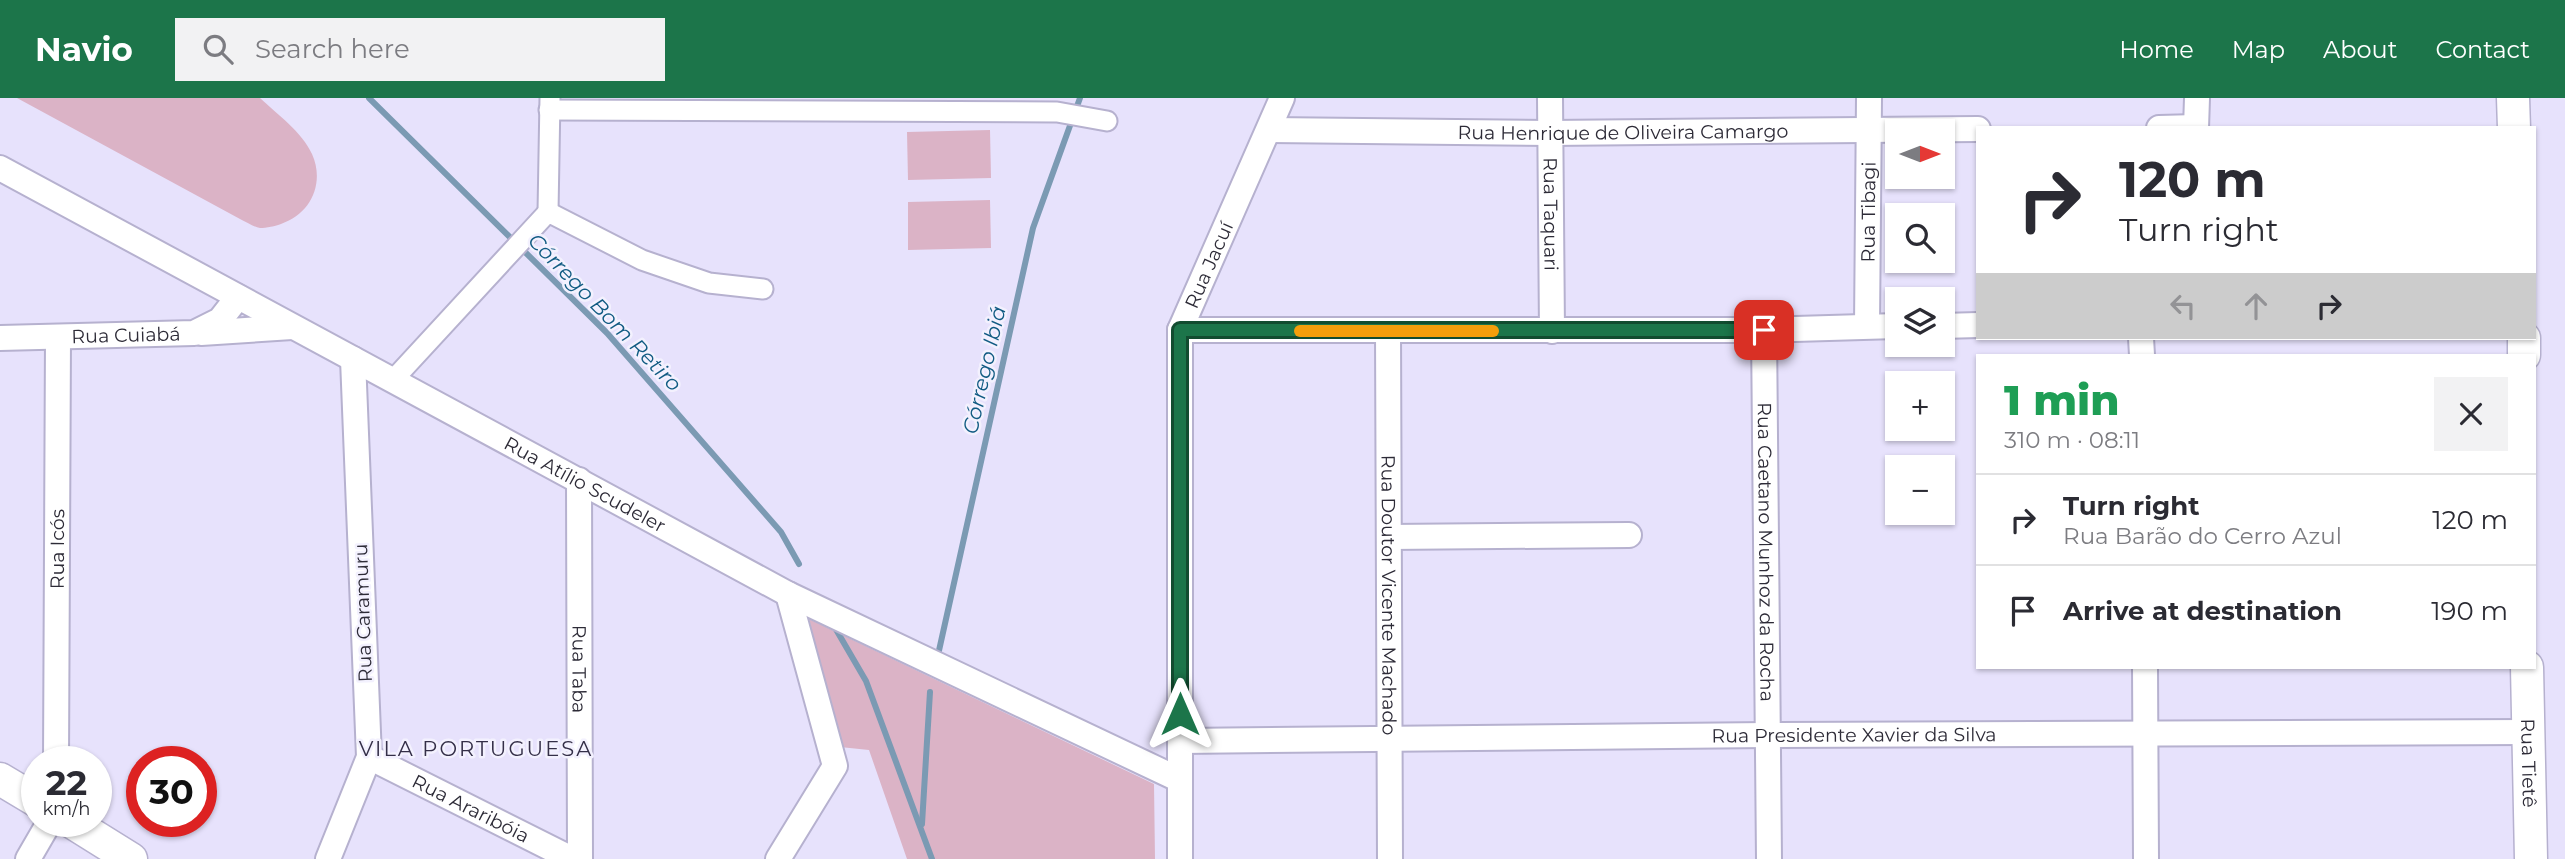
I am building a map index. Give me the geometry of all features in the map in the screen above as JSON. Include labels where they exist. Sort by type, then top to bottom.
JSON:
[{"type":"street","name":"Rua Jacuí","points":[[1180,859],[1180,330],[1282,98]]},
{"type":"street","name":"Rua Taquari","points":[[1550,98],[1552,331]]},
{"type":"street","name":"Rua Tibagi","points":[[1867,326],[1869,98]]},
{"type":"street","points":[[2196,98],[2196,126]]},
{"type":"street","points":[[2513,98],[2514,126]]},
{"type":"street","points":[[393,380],[541,219],[550,104],[1057,112],[1107,121]]},
{"type":"street","name":"Rua Henrique de Oliveira Camargo","points":[[1269,130],[1550,133],[1976,129]]},
{"type":"street","name":"Rua Atílio Scudeler","points":[[0,169],[788,594],[1180,780]]},
{"type":"street","points":[[541,219],[642,260],[709,283],[764,289]]},
{"type":"street","name":"Rua Cuiabá","points":[[0,338],[194,334],[220,320],[238,297]]},
{"type":"street","points":[[1955,326],[1976,325]]},
{"type":"street","points":[[1180,330],[1764,330],[1885,326]]},
{"type":"street","points":[[194,334],[292,327]]},
{"type":"street","name":"Rua Caetano Munhoz da Rocha","points":[[1764,330],[1769,859]]},
{"type":"street","name":"Rua Doutor Vicente Machado","points":[[1388,331],[1390,859]]},
{"type":"street","name":"Rua Icós","points":[[56,746],[58,338]]},
{"type":"street","name":"Rua Caramuru","points":[[328,859],[369,757],[353,359]]},
{"type":"street","name":"Rua Taba","points":[[579,480],[580,859]]},
{"type":"street","points":[[1389,537],[1629,535]]},
{"type":"street","points":[[778,859],[835,766],[788,594]]},
{"type":"street","points":[[2145,669],[2146,859]]},
{"type":"street","name":"Rua Tietê","points":[[2527,669],[2531,859]]},
{"type":"street","name":"Rua Presidente Xavier da Silva","points":[[1180,741],[2528,732]]},
{"type":"street","name":"Rua Araribóia","points":[[369,757],[572,859]]},
{"type":"street","points":[[0,779],[21,791]]},
{"type":"street","points":[[28,859],[41,837]]},
{"type":"street","points":[[95,837],[131,859]]},
{"type":"shaded area","points":[[17,98],[260,98],[289,124],[308,146],[316,165],[313,196],[300,213],[291,219],[274,226],[258,227]]},
{"type":"shaded area","points":[[990,130],[991,178],[908,180],[907,132]]},
{"type":"shaded area","points":[[990,200],[991,248],[908,250],[908,202]]},
{"type":"shaded area","points":[[809,619],[1154,784],[1155,859],[907,859],[869,750],[840,747]]},
{"type":"waterway","name":"Córrego Bom Retiro","points":[[369,98],[607,333],[781,532],[799,564]]},
{"type":"waterway","name":"Córrego Ibiá","points":[[938,655],[1033,228],[1080,98]]},
{"type":"waterway","name":"Córrego Bom Retiro","points":[[834,626],[866,681],[932,859]]},
{"type":"waterway","name":"Córrego Ibiá","points":[[922,824],[930,692]]},
{"type":"slow traffic","points":[[1300,331],[1493,331]]},
{"type":"district","name":"VILA PORTUGUESA","points":[[476,748]]},
{"type":"route","points":[[1180,714],[1180,330],[1764,330]]}]
